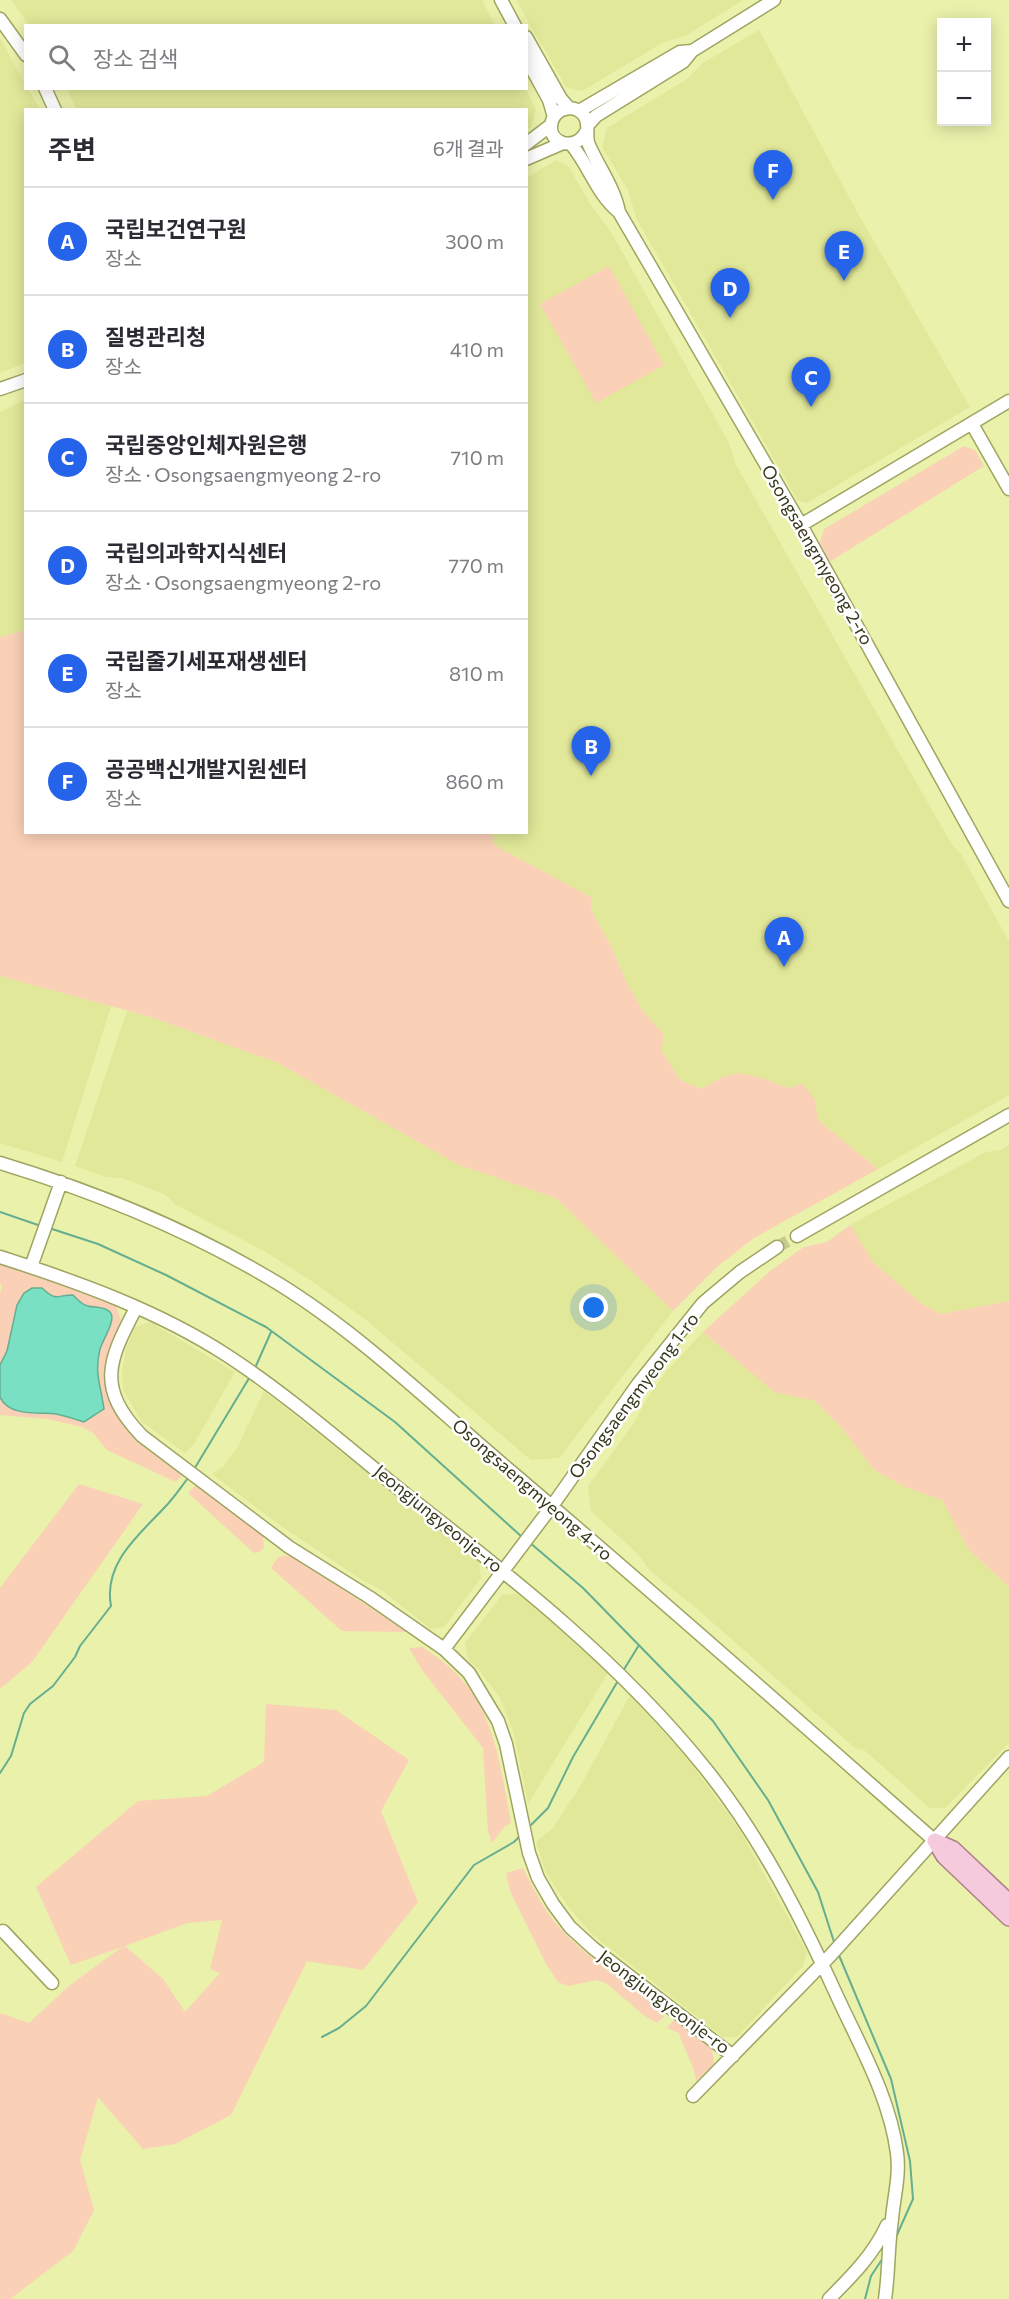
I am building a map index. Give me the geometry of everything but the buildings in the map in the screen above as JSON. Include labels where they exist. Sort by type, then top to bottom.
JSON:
[{"type":"main road","points":[[935,1841],[953,1849],[1009,1902]]},
{"type":"main road","points":[[935,1841],[944,1856],[1009,1918]]},
{"type":"street","points":[[501,0],[514,24]]},
{"type":"street","points":[[528,158],[567,143],[579,141],[596,116],[683,62],[692,51],[774,0]]},
{"type":"street","points":[[0,19],[24,52]]},
{"type":"street","points":[[528,41],[561,99],[586,120],[587,129]]},
{"type":"street","points":[[528,142],[553,121],[561,110],[574,110],[680,52],[692,51]]},
{"type":"street","points":[[528,62],[549,100],[554,136],[567,143]]},
{"type":"street","points":[[46,90],[54,108]]},
{"type":"street","name":"Osongsaengmyeong 2-ro","points":[[587,129],[589,145],[615,192],[619,212],[801,525],[1009,901]]},
{"type":"street","name":"Osongsaengmyeong 2-ro","points":[[567,143],[580,154],[605,201],[619,212]]},
{"type":"street","points":[[0,389],[24,381]]},
{"type":"street","points":[[801,525],[1009,402]]},
{"type":"street","points":[[972,424],[1009,489]]},
{"type":"street","points":[[797,1236],[1009,1116]]},
{"type":"street","name":"Osongsaengmyeong 4-ro","points":[[0,1163],[60,1187],[136,1210],[220,1250],[281,1285],[343,1328],[552,1506],[935,1841]]},
{"type":"street","points":[[33,1264],[60,1187]]},
{"type":"street","name":"Osongsaengmyeong 1-ro","points":[[444,1649],[552,1506],[638,1384],[703,1303],[740,1272],[777,1247]]},
{"type":"street","points":[[0,1257],[33,1264],[136,1308],[118,1342],[112,1361],[112,1381],[116,1399],[124,1417],[142,1436],[289,1547],[369,1597],[444,1649]]},
{"type":"street","name":"Jeongjungyeonje-ro","points":[[136,1308],[171,1324],[260,1378],[505,1567],[583,1638],[632,1685],[708,1771],[743,1822],[826,1960]]},
{"type":"street","name":"Jeongjungyeonje-ro","points":[[444,1649],[469,1673],[498,1721],[506,1744],[527,1843],[538,1878],[570,1927],[593,1948],[733,2056],[826,1960],[935,1841]]},
{"type":"street","points":[[935,1841],[1009,1757]]},
{"type":"street","points":[[3,1931],[52,1983]]},
{"type":"street","points":[[826,1960],[885,2105],[897,2152],[898,2186],[892,2215],[885,2299]]},
{"type":"street","points":[[693,2096],[733,2056]]},
{"type":"street","points":[[829,2299],[859,2268],[882,2236],[892,2215]]},
{"type":"shaded area","points":[[11,0],[482,0],[494,24],[28,24]]},
{"type":"shaded area","points":[[516,0],[743,0],[685,36],[664,42],[582,91],[566,87]]},
{"type":"shaded area","points":[[759,30],[856,210],[970,407],[807,503],[798,501],[636,218],[628,190],[602,147],[607,128],[687,79],[703,63]]},
{"type":"shaded area","points":[[0,38],[24,82],[24,90],[29,90],[39,108],[24,108],[24,363],[0,373]]},
{"type":"shaded area","points":[[67,90],[526,90],[536,110],[531,127],[528,129],[528,108],[76,108]]},
{"type":"shaded area","points":[[556,160],[569,167],[592,207],[611,232],[729,443],[736,465],[914,779],[953,846],[961,854],[1009,942],[1009,1095],[878,1169],[818,1120],[815,1100],[768,1080],[722,1077],[701,1089],[680,1080],[661,1050],[664,1035],[642,1010],[591,910],[592,898],[494,845],[492,834],[528,834],[528,177]]},
{"type":"shaded area","points":[[609,266],[664,365],[596,403],[540,304]]},
{"type":"shaded area","points":[[24,400],[24,630],[0,637],[0,412]]},
{"type":"shaded area","points":[[964,446],[975,450],[984,466],[829,562],[819,545],[824,529]]},
{"type":"shaded area","points":[[24,630],[24,834],[492,834],[494,845],[592,898],[591,910],[642,1010],[664,1035],[661,1050],[680,1080],[701,1089],[722,1077],[740,1073],[788,1088],[803,1084],[815,1100],[818,1120],[878,1169],[754,1238],[718,1266],[673,1311],[556,1198],[459,1165],[278,1063],[151,1017],[0,976],[0,637]]},
{"type":"shaded area","points":[[0,976],[111,1006],[62,1162],[0,1143]]},
{"type":"shaded area","points":[[127,1011],[151,1017],[278,1063],[459,1165],[556,1198],[673,1311],[559,1458],[531,1460],[365,1319],[313,1282],[266,1252],[176,1205],[166,1195],[123,1178],[106,1177],[75,1166]]},
{"type":"shaded area","points":[[1009,1145],[1009,1301],[941,1314],[922,1304],[874,1263],[850,1225],[986,1152],[1001,1150]]},
{"type":"shaded area","points":[[850,1225],[874,1263],[922,1304],[941,1314],[1009,1301],[1009,1587],[969,1550],[942,1500],[905,1487],[874,1470],[841,1427],[815,1401],[774,1392],[703,1332],[770,1271],[804,1247],[827,1242]]},
{"type":"shaded area","points":[[0,1262],[116,1306],[121,1321],[106,1372],[108,1393],[115,1410],[127,1427],[182,1475],[176,1482],[107,1450],[93,1433],[82,1427],[47,1419],[0,1415],[0,1397],[10,1408],[17,1411],[56,1414],[83,1422],[100,1413],[98,1359],[105,1335],[113,1319],[93,1306],[86,1306],[73,1295],[57,1297],[42,1288],[17,1305],[7,1351],[0,1365],[2,1285],[0,1284]]},
{"type":"shaded area","points":[[150,1322],[235,1372],[194,1444],[185,1453],[142,1422],[123,1390],[122,1372],[126,1349],[135,1327]]},
{"type":"shaded area","points":[[703,1332],[771,1389],[815,1401],[841,1427],[874,1470],[905,1487],[942,1500],[969,1550],[1009,1587],[1009,1743],[945,1808],[930,1808],[864,1750],[855,1748],[695,1607],[650,1571],[638,1554],[591,1511],[588,1486],[634,1423],[646,1400],[666,1372]]},
{"type":"shaded area","points":[[264,1391],[479,1562],[481,1578],[444,1627],[431,1629],[380,1589],[362,1580],[281,1526],[212,1474],[224,1466],[237,1448]]},
{"type":"shaded area","points":[[79,1484],[143,1504],[32,1662],[0,1689],[0,1588]]},
{"type":"shaded area","points":[[196,1485],[263,1535],[264,1548],[254,1553],[188,1493]]},
{"type":"shaded area","points":[[291,1555],[407,1632],[342,1631],[271,1568],[278,1557]]},
{"type":"shaded area","points":[[517,1594],[574,1641],[608,1673],[528,1804],[514,1734],[500,1698],[468,1659],[465,1643],[502,1595]]},
{"type":"shaded area","points":[[422,1647],[446,1664],[464,1682],[478,1702],[488,1723],[501,1770],[511,1823],[504,1827],[492,1843],[488,1831],[483,1748],[422,1670],[409,1648]]},
{"type":"shaded area","points":[[630,1695],[687,1758],[739,1829],[807,1952],[803,1966],[737,2037],[723,2037],[593,1935],[569,1908],[545,1871],[536,1842],[553,1828],[581,1785]]},
{"type":"shaded area","points":[[266,1704],[336,1710],[409,1760],[381,1811],[418,1902],[363,1970],[307,1961],[231,2115],[175,2144],[143,2149],[98,2097],[80,2160],[94,2210],[73,2251],[10,2299],[0,2299],[0,2013],[29,2023],[69,1986],[122,1947],[71,1965],[36,1887],[138,1801],[207,1796],[264,1762]],"holes":[[[222,1920],[210,1969],[220,1973],[185,2012],[163,1979],[125,1946],[187,1923]]]},
{"type":"shaded area","points":[[523,1868],[544,1906],[570,1939],[660,2010],[664,2017],[657,2023],[646,2017],[606,1983],[596,1980],[568,1986],[558,1982],[546,1964],[510,1891],[506,1873]]},
{"type":"shaded area","points":[[675,2019],[712,2047],[714,2064],[696,2081],[679,2033],[667,2028]]},
{"type":"water","points":[[32,1288],[42,1288],[57,1297],[73,1295],[80,1302],[91,1307],[105,1309],[112,1315],[111,1324],[100,1349],[98,1366],[104,1409],[84,1422],[56,1414],[17,1411],[10,1408],[0,1397],[0,1365],[7,1351],[17,1305],[24,1293]]},
{"type":"waterway","points":[[0,1212],[41,1226]]},
{"type":"waterway","points":[[49,1228],[98,1244],[166,1275],[266,1327],[395,1422],[522,1537]]},
{"type":"waterway","points":[[255,1368],[271,1332]]},
{"type":"waterway","points":[[193,1471],[251,1375]]},
{"type":"waterway","points":[[0,1773],[11,1756],[24,1713],[30,1704],[53,1686],[111,1606],[112,1576],[125,1551],[188,1478]]},
{"type":"waterway","points":[[529,1542],[583,1588],[713,1721],[768,1800],[818,1892],[835,1945]]},
{"type":"waterway","points":[[623,1671],[639,1645]]},
{"type":"waterway","points":[[527,1829],[548,1808],[573,1757],[619,1679]]},
{"type":"waterway","points":[[322,2037],[339,2028],[366,2006],[474,1865],[514,1842],[521,1835]]},
{"type":"waterway","points":[[838,1953],[891,2079],[910,2161],[913,2199],[896,2237]]},
{"type":"waterway","points":[[865,2299],[871,2276],[883,2258]]},
{"type":"tunnel","points":[[777,1247],[797,1236]]},
{"type":"place","name":"공공백신개발지원센터","points":[[773,200]]},
{"type":"place","name":"국립줄기세포재생센터","points":[[844,281]]},
{"type":"place","name":"국립의과학지식센터","points":[[730,318]]},
{"type":"place","name":"국립중앙인체자원은행","points":[[811,407]]},
{"type":"place","name":"질병관리청","points":[[591,776]]},
{"type":"place","name":"국립보건연구원","points":[[784,967]]}]
